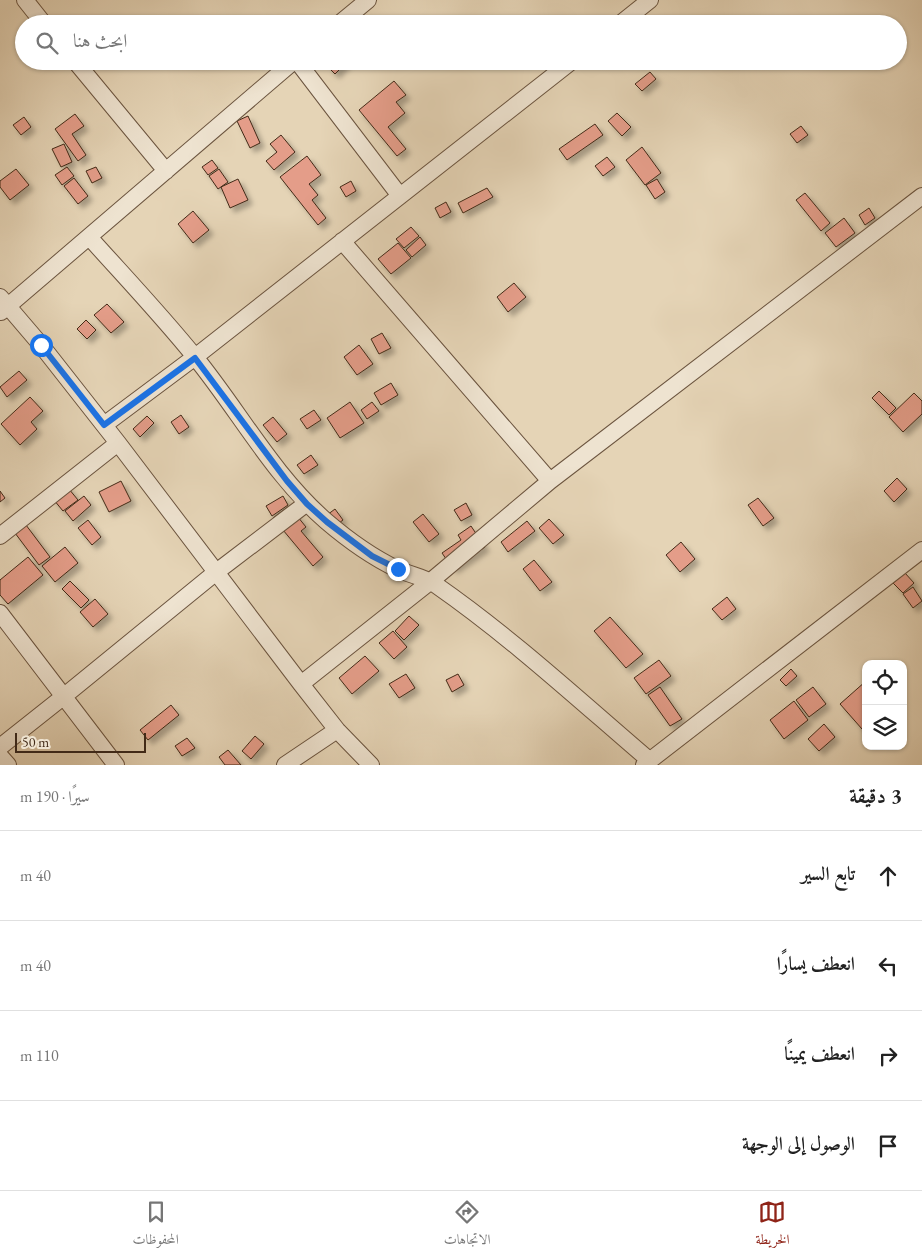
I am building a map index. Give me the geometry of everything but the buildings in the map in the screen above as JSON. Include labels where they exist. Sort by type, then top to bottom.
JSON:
[{"type":"street","points":[[25,0],[37,15]]},
{"type":"street","points":[[350,15],[368,0]]},
{"type":"street","points":[[631,15],[650,0]]},
{"type":"street","points":[[82,70],[166,171]]},
{"type":"street","points":[[284,70],[90,238],[3,306],[104,425],[337,730],[371,765]]},
{"type":"street","points":[[302,70],[400,196]]},
{"type":"street","points":[[104,425],[195,358],[561,70]]},
{"type":"street","points":[[301,684],[431,581],[550,481],[922,196]]},
{"type":"street","points":[[90,238],[195,358],[287,481],[307,504],[327,522],[372,556],[398,569],[431,581],[494,627],[647,763],[922,550]]},
{"type":"street","points":[[342,241],[550,481]]},
{"type":"street","points":[[0,536],[118,443]]},
{"type":"street","points":[[0,747],[215,572],[307,504]]},
{"type":"street","points":[[0,613],[116,765]]},
{"type":"street","points":[[285,765],[337,730]]},
{"type":"street","points":[[0,756],[8,765]]},
{"type":"route","points":[[41,345],[104,425],[195,358],[287,481],[307,504],[327,522],[372,556],[398,569]]}]
